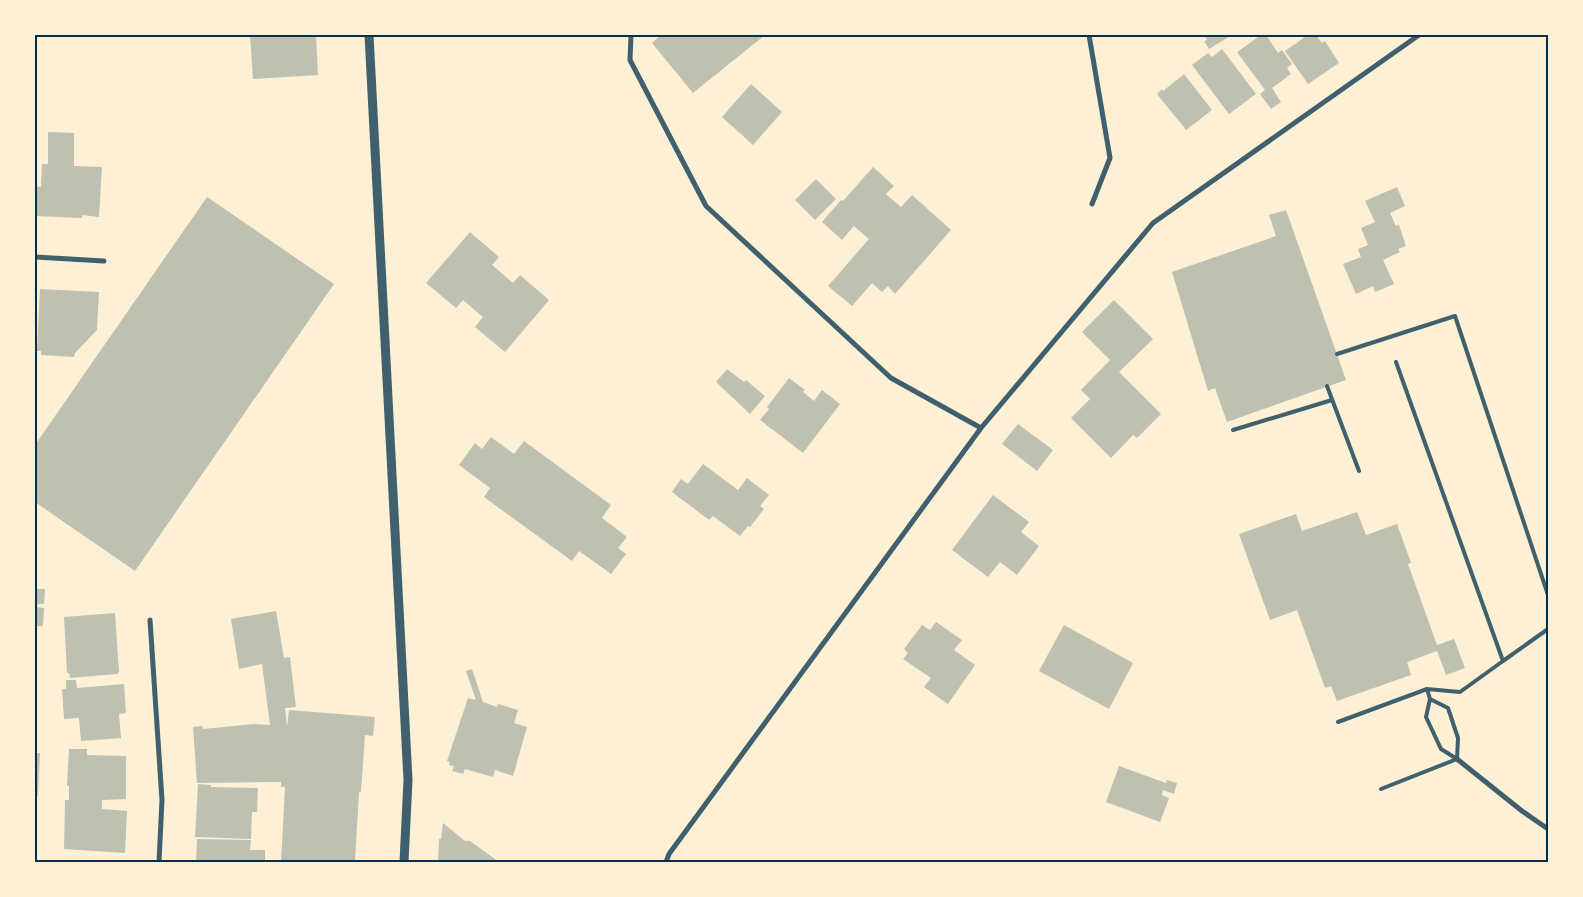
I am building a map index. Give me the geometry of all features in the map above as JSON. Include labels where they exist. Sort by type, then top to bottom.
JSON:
[{"type":"street","points":[[369,35],[408,780],[404,862]]},
{"type":"street","points":[[631,35],[630,60],[706,206],[891,378],[981,428]]},
{"type":"street","points":[[1089,35],[1110,158],[1092,204]]},
{"type":"street","points":[[666,862],[669,854],[981,428],[1153,223],[1419,35]]},
{"type":"street","points":[[35,257],[104,260]]},
{"type":"street","points":[[150,620],[162,800],[159,862]]},
{"type":"street","points":[[1457,759],[1522,811],[1548,829]]},
{"type":"lane","points":[[1337,354],[1455,316],[1548,595]]},
{"type":"lane","points":[[1396,362],[1504,661]]},
{"type":"lane","points":[[1327,386],[1359,471]]},
{"type":"lane","points":[[1233,430],[1332,400]]},
{"type":"lane","points":[[1338,722],[1427,689],[1460,692],[1548,629]]},
{"type":"lane","points":[[1427,689],[1430,699],[1426,717],[1441,749],[1457,759]]},
{"type":"lane","points":[[1430,699],[1448,708],[1458,738],[1457,759]]},
{"type":"lane","points":[[1381,789],[1457,759]]},
{"type":"building","points":[[250,35],[316,35],[318,75],[253,79]]},
{"type":"building","points":[[661,35],[765,35],[693,93],[652,43]]},
{"type":"building","points":[[1204,35],[1232,35],[1209,49],[1204,41],[1207,40]]},
{"type":"building","points":[[1261,35],[1266,35],[1278,53],[1282,50],[1292,64],[1287,68],[1291,74],[1272,88],[1281,102],[1271,109],[1260,94],[1265,90],[1237,52]]},
{"type":"building","points":[[1308,35],[1316,35],[1322,43],[1325,41],[1339,63],[1308,84],[1285,51]]},
{"type":"building","points":[[1222,49],[1256,94],[1229,114],[1192,65],[1208,53],[1212,57]]},
{"type":"building","points":[[1184,74],[1212,110],[1186,130],[1157,94]]},
{"type":"building","points":[[751,84],[782,112],[753,145],[722,117]]},
{"type":"building","points":[[48,132],[74,133],[74,166],[102,167],[99,217],[82,215],[82,218],[35,216],[35,186],[41,187],[42,164],[48,164]]},
{"type":"building","points":[[873,167],[894,186],[886,194],[901,207],[912,195],[951,230],[895,294],[888,286],[882,292],[872,283],[852,306],[828,286],[869,239],[854,226],[842,240],[822,222]]},
{"type":"building","points":[[816,179],[836,199],[815,220],[795,200]]},
{"type":"building","points":[[1397,187],[1405,206],[1390,213],[1396,226],[1399,225],[1406,246],[1398,249],[1400,252],[1383,260],[1394,284],[1375,292],[1373,286],[1356,294],[1343,264],[1361,257],[1358,249],[1368,245],[1361,228],[1375,222],[1365,201]]},
{"type":"building","points":[[207,197],[334,284],[135,571],[35,502],[35,445]]},
{"type":"building","points":[[1286,210],[1346,380],[1227,422],[1215,388],[1208,391],[1172,272],[1276,236],[1269,215]]},
{"type":"building","points":[[470,232],[499,257],[492,265],[513,283],[520,275],[549,300],[505,352],[475,327],[483,317],[463,300],[456,308],[426,283]]},
{"type":"building","points":[[40,289],[99,292],[97,330],[75,353],[74,357],[41,355],[41,351],[37,351]]},
{"type":"building","points":[[1114,300],[1153,339],[1119,372],[1161,414],[1137,438],[1133,435],[1111,458],[1071,418],[1090,399],[1081,390],[1110,360],[1082,332]]},
{"type":"building","points":[[727,369],[744,382],[746,380],[765,396],[750,414],[716,382]]},
{"type":"building","points":[[789,378],[805,390],[803,392],[814,401],[822,390],[840,404],[803,453],[760,420],[769,409],[767,407]]},
{"type":"building","points":[[1018,424],[1053,450],[1037,471],[1002,444]]},
{"type":"building","points":[[491,437],[514,454],[524,441],[611,505],[602,518],[627,537],[618,548],[626,554],[611,574],[579,551],[572,561],[484,497],[490,488],[459,465],[475,443],[482,449]]},
{"type":"building","points":[[703,464],[738,490],[747,478],[769,495],[760,506],[764,509],[740,536],[713,516],[709,520],[672,492],[681,479],[688,484]]},
{"type":"building","points":[[993,495],[1029,522],[1021,532],[1039,546],[1017,575],[1000,562],[988,577],[952,550]]},
{"type":"building","points":[[1357,512],[1366,535],[1397,524],[1411,563],[1408,564],[1437,645],[1454,639],[1465,668],[1446,675],[1437,651],[1407,662],[1411,675],[1337,701],[1331,686],[1325,688],[1297,610],[1270,620],[1239,534],[1296,514],[1302,531]]},
{"type":"building","points":[[35,589],[45,589],[44,604],[35,604]]},
{"type":"building","points":[[35,607],[44,608],[43,626],[35,626]]},
{"type":"building","points":[[276,611],[284,658],[290,657],[296,707],[285,708],[287,727],[289,710],[375,717],[373,736],[365,735],[361,792],[359,792],[355,862],[281,862],[285,787],[281,787],[281,782],[197,783],[193,727],[202,726],[203,729],[254,724],[270,725],[262,664],[239,669],[231,619]]},
{"type":"building","points":[[115,613],[119,672],[117,674],[70,678],[69,673],[67,673],[64,617]]},
{"type":"building","points":[[936,622],[962,640],[954,650],[975,665],[948,704],[924,687],[931,678],[903,659],[908,653],[904,649],[922,625],[930,630]]},
{"type":"building","points":[[1064,625],[1133,663],[1109,709],[1039,671]]},
{"type":"building","points":[[472,669],[483,702],[497,707],[498,704],[518,710],[514,723],[527,727],[513,776],[495,770],[493,777],[465,769],[463,774],[452,771],[454,766],[449,765],[450,762],[447,761],[468,698],[476,700],[466,671]]},
{"type":"building","points":[[66,680],[76,680],[77,688],[124,684],[126,713],[119,714],[121,738],[81,741],[79,718],[64,719],[62,689],[66,689]]},
{"type":"building","points":[[69,749],[87,749],[87,755],[126,756],[126,799],[102,800],[102,809],[127,811],[125,853],[64,849],[65,800],[69,800],[69,786],[67,786]]},
{"type":"building","points":[[35,753],[40,753],[38,796],[35,796]]},
{"type":"building","points":[[1119,766],[1166,783],[1167,780],[1177,783],[1174,794],[1163,790],[1162,795],[1169,798],[1160,822],[1106,802]]},
{"type":"building","points":[[198,784],[211,785],[211,787],[258,788],[257,812],[252,812],[251,839],[195,837]]},
{"type":"building","points":[[443,823],[465,841],[470,841],[499,862],[438,862],[439,839],[441,839]]},
{"type":"building","points":[[197,839],[251,840],[250,850],[265,850],[265,862],[196,862]]}]
